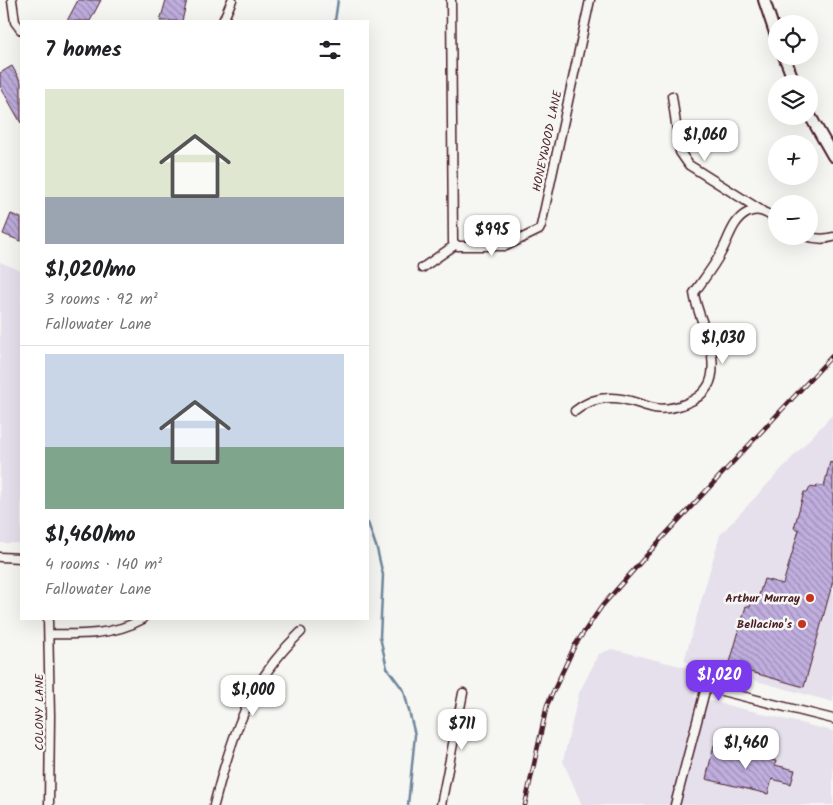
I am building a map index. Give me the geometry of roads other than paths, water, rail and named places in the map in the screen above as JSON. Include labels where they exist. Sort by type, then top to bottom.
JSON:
[{"type":"street","points":[[12,0],[16,22],[20,28]]},
{"type":"street","points":[[223,20],[232,0]]},
{"type":"street","points":[[422,268],[455,245],[453,242],[451,0]]},
{"type":"street","name":"HONEYWOOD LANE","points":[[455,245],[506,246],[531,234],[541,226],[590,0]]},
{"type":"street","points":[[764,0],[769,15]]},
{"type":"street","points":[[672,96],[680,152],[683,158],[689,165],[768,214]]},
{"type":"street","points":[[815,125],[833,156]]},
{"type":"street","points":[[574,411],[589,401],[614,398],[667,409],[680,406],[701,394],[708,386],[712,377],[712,355],[706,330],[696,306],[694,293],[717,259],[740,219],[747,213],[755,210],[762,211]]},
{"type":"street","points":[[818,239],[833,237]]},
{"type":"street","points":[[0,558],[20,558]]},
{"type":"street","name":"COLONY LANE","points":[[48,620],[49,805]]},
{"type":"street","points":[[49,634],[69,635],[110,631],[126,627],[141,620]]},
{"type":"street","points":[[214,805],[233,738],[252,694],[273,662],[301,632]]},
{"type":"street","points":[[675,805],[706,687],[833,719]]},
{"type":"street","points":[[441,805],[462,693]]},
{"type":"waterway","points":[[335,20],[338,0]]},
{"type":"waterway","points":[[369,526],[383,575],[380,637],[387,668],[404,691],[415,735],[408,805]]},
{"type":"railway","points":[[525,805],[547,705],[575,645],[602,606],[662,538],[833,355]]},
{"type":"place","name":"Arthur Murray","points":[[810,598]]},
{"type":"place","name":"Bellacino's","points":[[802,624]]}]
